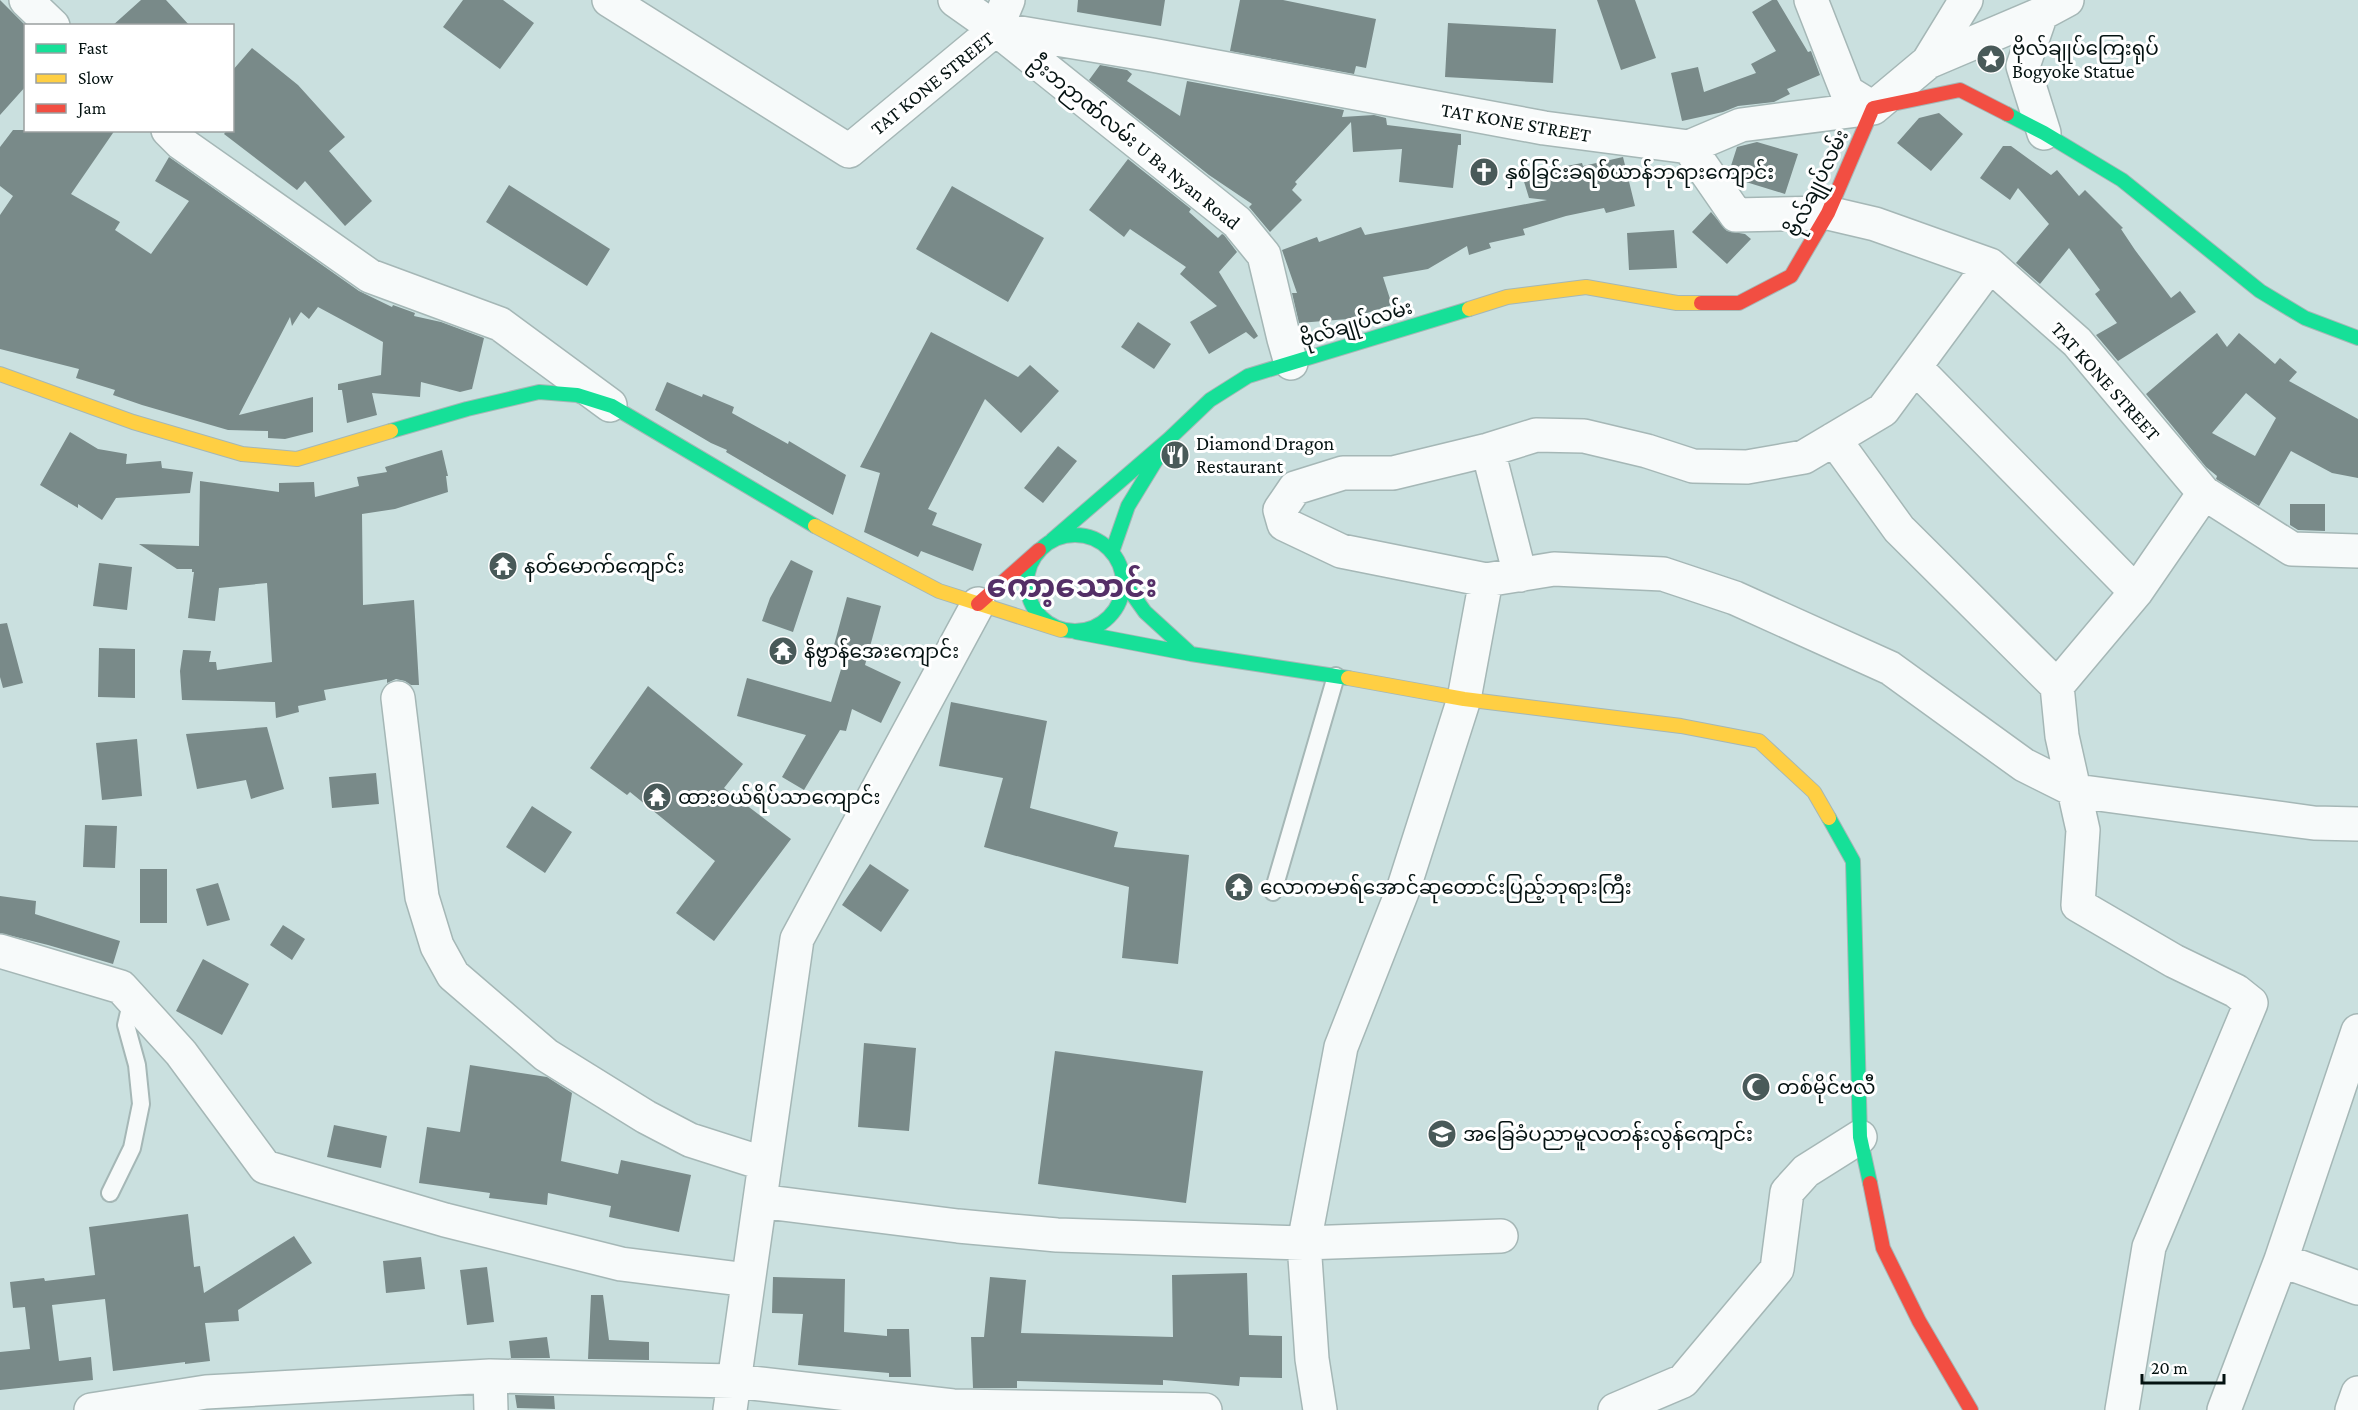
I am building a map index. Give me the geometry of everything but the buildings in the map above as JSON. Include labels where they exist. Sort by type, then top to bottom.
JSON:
[{"type":"main road","points":[[1873,108],[1960,90],[2044,133],[2122,180],[2260,291],[2305,318],[2358,338]]},
{"type":"main road","name":"ဗိုလ်ချုပ်လမ်း","points":[[1169,439],[1210,400],[1248,376],[1507,297],[1586,287],[1677,303],[1739,303],[1791,276],[1828,213],[1873,108]]},
{"type":"main road","points":[[0,375],[133,422],[242,454],[297,459],[467,409],[539,392],[577,395],[612,406],[824,532],[939,591],[1061,630],[1464,699],[1681,726],[1759,741],[1815,792],[1853,861],[1860,1137],[1883,1248],[1919,1321],[1971,1410]]},
{"type":"main road","points":[[978,604],[1169,439]]},
{"type":"main road","points":[[1112,552],[1116,534],[1133,492],[1169,439]]},
{"type":"main road","points":[[1052,540],[1068,535],[1085,536],[1100,542],[1112,552],[1120,566],[1123,581],[1122,596],[1115,610],[1105,622],[1091,629],[1076,632]]},
{"type":"main road","points":[[1039,550],[1030,564],[1026,580],[1028,596],[1035,611],[1047,623],[1061,630]]},
{"type":"main road","points":[[1123,581],[1145,612],[1191,654]]},
{"type":"street","points":[[26,0],[51,24]]},
{"type":"street","name":"TAT KONE STREET","points":[[609,0],[849,151],[1002,15],[1152,55],[1544,128],[1689,147],[1736,215],[1828,213],[1875,225],[1990,265],[2077,342],[2204,493],[2292,549],[2358,551]]},
{"type":"street","name":"ဦးဘဉာဏ်လမ်း U Ba Nyan Road","points":[[955,0],[1002,15],[1237,222],[1264,255],[1291,363]]},
{"type":"street","points":[[1811,0],[1846,92],[1873,108]]},
{"type":"street","points":[[1928,62],[1966,0]]},
{"type":"street","points":[[1689,147],[1741,125],[1873,108],[1928,62],[2054,7]]},
{"type":"street","points":[[2044,133],[2023,66],[2054,7]]},
{"type":"street","points":[[170,132],[182,143],[370,276],[500,324],[612,406]]},
{"type":"street","points":[[1990,265],[1883,411],[1804,457],[1747,468],[1693,466],[1647,451],[1584,436],[1536,435],[1488,450],[1393,472],[1343,473],[1295,488],[1280,510],[1284,524],[1341,551],[1485,580],[1554,569],[1663,574],[1735,598],[1890,668],[2024,765],[2076,791],[2314,822],[2358,824]]},
{"type":"street","points":[[1915,367],[2136,592]]},
{"type":"street","points":[[1834,439],[1899,529],[2057,686],[2062,735],[2083,830],[2078,905],[2174,961],[2236,991],[2251,1004],[2149,1246],[2122,1410]]},
{"type":"street","points":[[1488,450],[1520,574]]},
{"type":"street","points":[[2057,686],[2136,592],[2204,493]]},
{"type":"street","points":[[1320,1410],[1310,1335],[1304,1243],[1341,1047],[1404,887],[1464,699],[1485,580]]},
{"type":"street","points":[[732,1395],[797,939],[978,604]]},
{"type":"street","points":[[398,698],[422,897],[437,946],[453,975],[546,1055],[646,1117],[690,1140],[765,1164]]},
{"type":"street","points":[[0,951],[121,987],[181,1053],[266,1167],[445,1220],[621,1264],[748,1280]]},
{"type":"street","points":[[2223,1410],[2281,1260],[2358,1031]]},
{"type":"street","points":[[1615,1410],[1683,1381],[1777,1269],[1787,1192],[1806,1171],[1860,1137]]},
{"type":"street","points":[[759,1202],[958,1226],[1057,1235],[1304,1243],[1501,1236]]},
{"type":"street","points":[[2281,1260],[2358,1288]]},
{"type":"street","points":[[490,1376],[491,1410]]},
{"type":"street","points":[[92,1410],[206,1392],[315,1398],[490,1376],[732,1395],[953,1406],[1205,1410]]},
{"type":"street","points":[[2352,1410],[2358,1393]]},
{"type":"lane","points":[[1274,892],[1336,676]]},
{"type":"lane","points":[[110,1193],[132,1148],[141,1104],[137,1065],[126,1025],[132,999]]},
{"type":"traffic: fast","points":[[2007,114],[2044,133],[2122,180],[2260,291],[2305,318],[2358,338]]},
{"type":"traffic: fast","points":[[1169,439],[1210,400],[1248,376],[1469,309]]},
{"type":"traffic: fast","points":[[391,431],[467,409],[539,392],[577,395],[612,406],[815,526]]},
{"type":"traffic: fast","points":[[1052,540],[1169,439],[1128,506],[1112,552]]},
{"type":"traffic: fast","points":[[1075,535],[1093,539],[1109,549],[1119,565],[1123,583],[1119,601],[1109,617],[1093,627],[1075,631],[1057,627],[1041,617],[1031,601],[1027,583],[1031,565],[1041,549],[1057,539],[1075,535]]},
{"type":"traffic: fast","points":[[1123,581],[1145,612],[1191,654]]},
{"type":"traffic: fast","points":[[1076,632],[1191,654],[1348,678]]},
{"type":"traffic: fast","points":[[1829,818],[1853,861],[1860,1137],[1870,1183]]},
{"type":"traffic: slow","points":[[1469,309],[1507,297],[1586,287],[1677,303],[1701,303]]},
{"type":"traffic: slow","points":[[0,374],[133,422],[242,454],[297,459],[391,431]]},
{"type":"traffic: slow","points":[[815,526],[939,591],[1061,630]]},
{"type":"traffic: slow","points":[[1348,678],[1464,699],[1681,726],[1759,741],[1814,792],[1829,818]]},
{"type":"traffic: jam","points":[[1701,303],[1739,303],[1791,276],[1828,213],[1873,108],[1960,90],[2007,114]]},
{"type":"traffic: jam","points":[[978,604],[1039,550]]},
{"type":"traffic: jam","points":[[1870,1183],[1883,1248],[1919,1321],[1971,1410]]},
{"type":"place","name":"ဗိုလ်ချုပ်ကြေးရုပ် Bogyoke Statue","points":[[1991,59]]},
{"type":"place","name":"နှစ်ခြင်းခရစ်ယာန်ဘုရားကျောင်း","points":[[1484,172]]},
{"type":"place","name":"Diamond Dragon Restaurant","points":[[1175,455]]},
{"type":"place","name":"နတ်မောက်ကျောင်း","points":[[503,566]]},
{"type":"place","name":"နိဗ္ဗာန်အေးကျောင်း","points":[[783,651]]},
{"type":"place","name":"ထားဝယ်ရိပ်သာကျောင်း","points":[[657,797]]},
{"type":"place","name":"လောကမာရ်အောင်ဆုတောင်းပြည့်ဘုရားကြီး","points":[[1239,887]]},
{"type":"place","name":"တစ်မိုင်ဗလီ","points":[[1756,1087]]},
{"type":"place","name":"အခြေခံပညာမူလတန်းလွန်ကျောင်း","points":[[1442,1134]]},
{"type":"district","name":"ကော့သောင်း","points":[[1072,586]]}]
